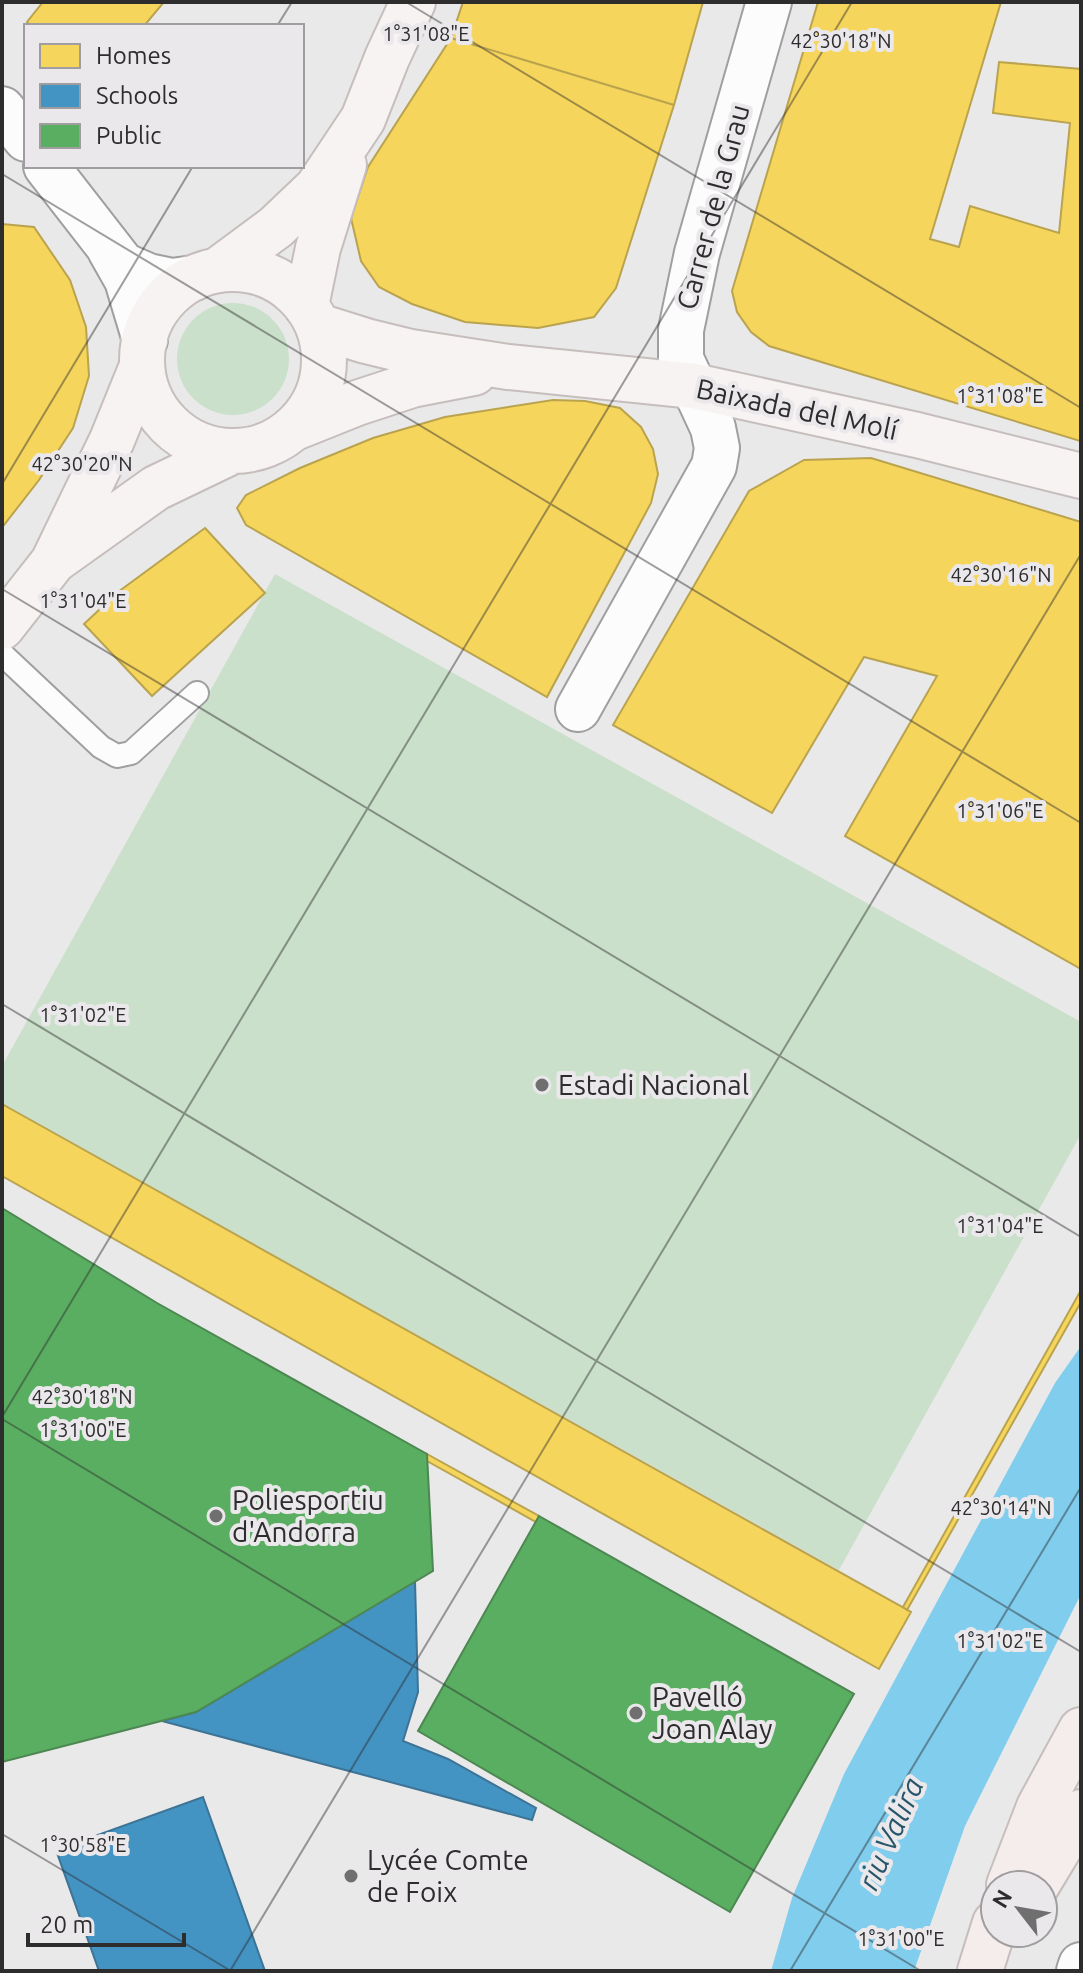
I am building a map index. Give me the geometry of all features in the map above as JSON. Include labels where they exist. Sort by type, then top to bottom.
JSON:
[{"type":"highway","points":[[1015,1869],[1039,1807],[1081,1730]]},
{"type":"highway","points":[[1047,1869],[1081,1812]]},
{"type":"highway","points":[[980,1971],[987,1949]]},
{"type":"highway","points":[[992,1971],[1003,1949]]},
{"type":"main road","points":[[312,316],[318,248],[356,130],[413,2]]},
{"type":"main road","points":[[2,627],[53,562],[112,440],[144,353],[151,321],[162,304],[276,227],[317,188],[356,130]]},
{"type":"main road","points":[[53,562],[156,488],[192,474],[233,451],[270,443],[292,429],[311,408],[321,382],[324,354],[312,316],[292,290],[273,278],[241,269],[206,274]]},
{"type":"main road","name":"Baixada del Molí","points":[[312,316],[366,341],[411,352],[508,367],[694,386],[917,435],[1081,476]]},
{"type":"main road","points":[[144,353],[150,395],[165,421],[189,440],[203,446],[233,451]]},
{"type":"main road","name":"Baixada del Molí","points":[[292,429],[412,385],[508,367]]},
{"type":"street","name":"Carrer de la Grau","points":[[578,709],[714,466],[717,448],[713,428],[681,359],[681,330],[697,253],[769,2]]},
{"type":"street","points":[[2,109],[24,136]]},
{"type":"street","points":[[48,168],[123,265],[148,276],[172,281],[206,274]]},
{"type":"street","points":[[110,250],[127,280],[144,353]]},
{"type":"street","points":[[1079,1971],[1081,1965]]},
{"type":"lane","points":[[2,654],[101,747],[117,756],[131,753],[197,693]]},
{"type":"green space","points":[[233,303],[254,307],[273,319],[285,338],[289,359],[285,380],[273,399],[254,411],[233,415],[212,411],[193,399],[181,380],[177,359],[181,338],[193,319],[212,307]]},
{"type":"green space","name":"Estadi Nacional","points":[[275,574],[1081,1022],[1081,1134],[839,1570],[2,1104],[2,1066]]},
{"type":"water","name":"riu Valira","points":[[1081,1346],[1081,1594],[965,1826],[914,1971],[771,1971],[792,1898],[844,1774],[1055,1383]]},
{"type":"building: Homes","points":[[43,2],[164,2],[146,24],[27,22]]},
{"type":"building: Homes","points":[[463,2],[703,2],[674,105],[451,38]]},
{"type":"building: Homes","points":[[818,2],[1001,2],[930,239],[959,247],[970,206],[1059,233],[1070,123],[993,113],[999,62],[1081,69],[1080,441],[769,346],[751,332],[737,312],[732,291]]},
{"type":"building: Homes","points":[[451,38],[674,105],[616,288],[594,317],[538,328],[465,322],[412,304],[379,287],[361,261],[351,218],[368,167]]},
{"type":"building: Homes","points":[[2,224],[34,227],[70,280],[86,327],[89,376],[73,428],[39,480],[4,525],[2,524]]},
{"type":"building: Homes","points":[[553,400],[585,401],[620,408],[641,427],[653,449],[658,474],[651,503],[547,697],[246,525],[237,508],[246,495],[300,468],[373,438],[445,417]]},
{"type":"building: Homes","points":[[871,458],[1081,522],[1081,969],[845,836],[937,676],[864,657],[772,813],[613,725],[749,491],[804,460]]},
{"type":"building: Homes","points":[[205,528],[265,593],[152,696],[84,624],[118,592]]},
{"type":"building: Homes","points":[[2,1104],[911,1612],[879,1669],[2,1176]]},
{"type":"building: Homes","points":[[1081,1290],[1081,1302],[907,1610],[903,1607]]},
{"type":"building: Homes","points":[[427,1454],[539,1516],[536,1522],[427,1461]]},
{"type":"building: Schools","points":[[415,1581],[418,1692],[403,1741],[448,1759],[536,1808],[532,1820],[162,1721],[196,1712]]},
{"type":"building: Schools","points":[[203,1797],[265,1971],[99,1971],[56,1850]]},
{"type":"building: Public","name":"Poliesportiu d'Andorra","points":[[2,1208],[157,1303],[427,1454],[433,1571],[196,1712],[2,1762]]},
{"type":"building: Public","name":"Pavelló Joan Alay","points":[[539,1516],[854,1694],[730,1912],[418,1731]]},
{"type":"place","name":"Estadi Nacional","points":[[542,1085]]},
{"type":"place","name":"Poliesportiu d'Andorra","points":[[216,1516]]},
{"type":"place","name":"Pavelló Joan Alay","points":[[636,1713]]},
{"type":"place","name":"Lycée Comte de Foix","points":[[351,1876]]}]
